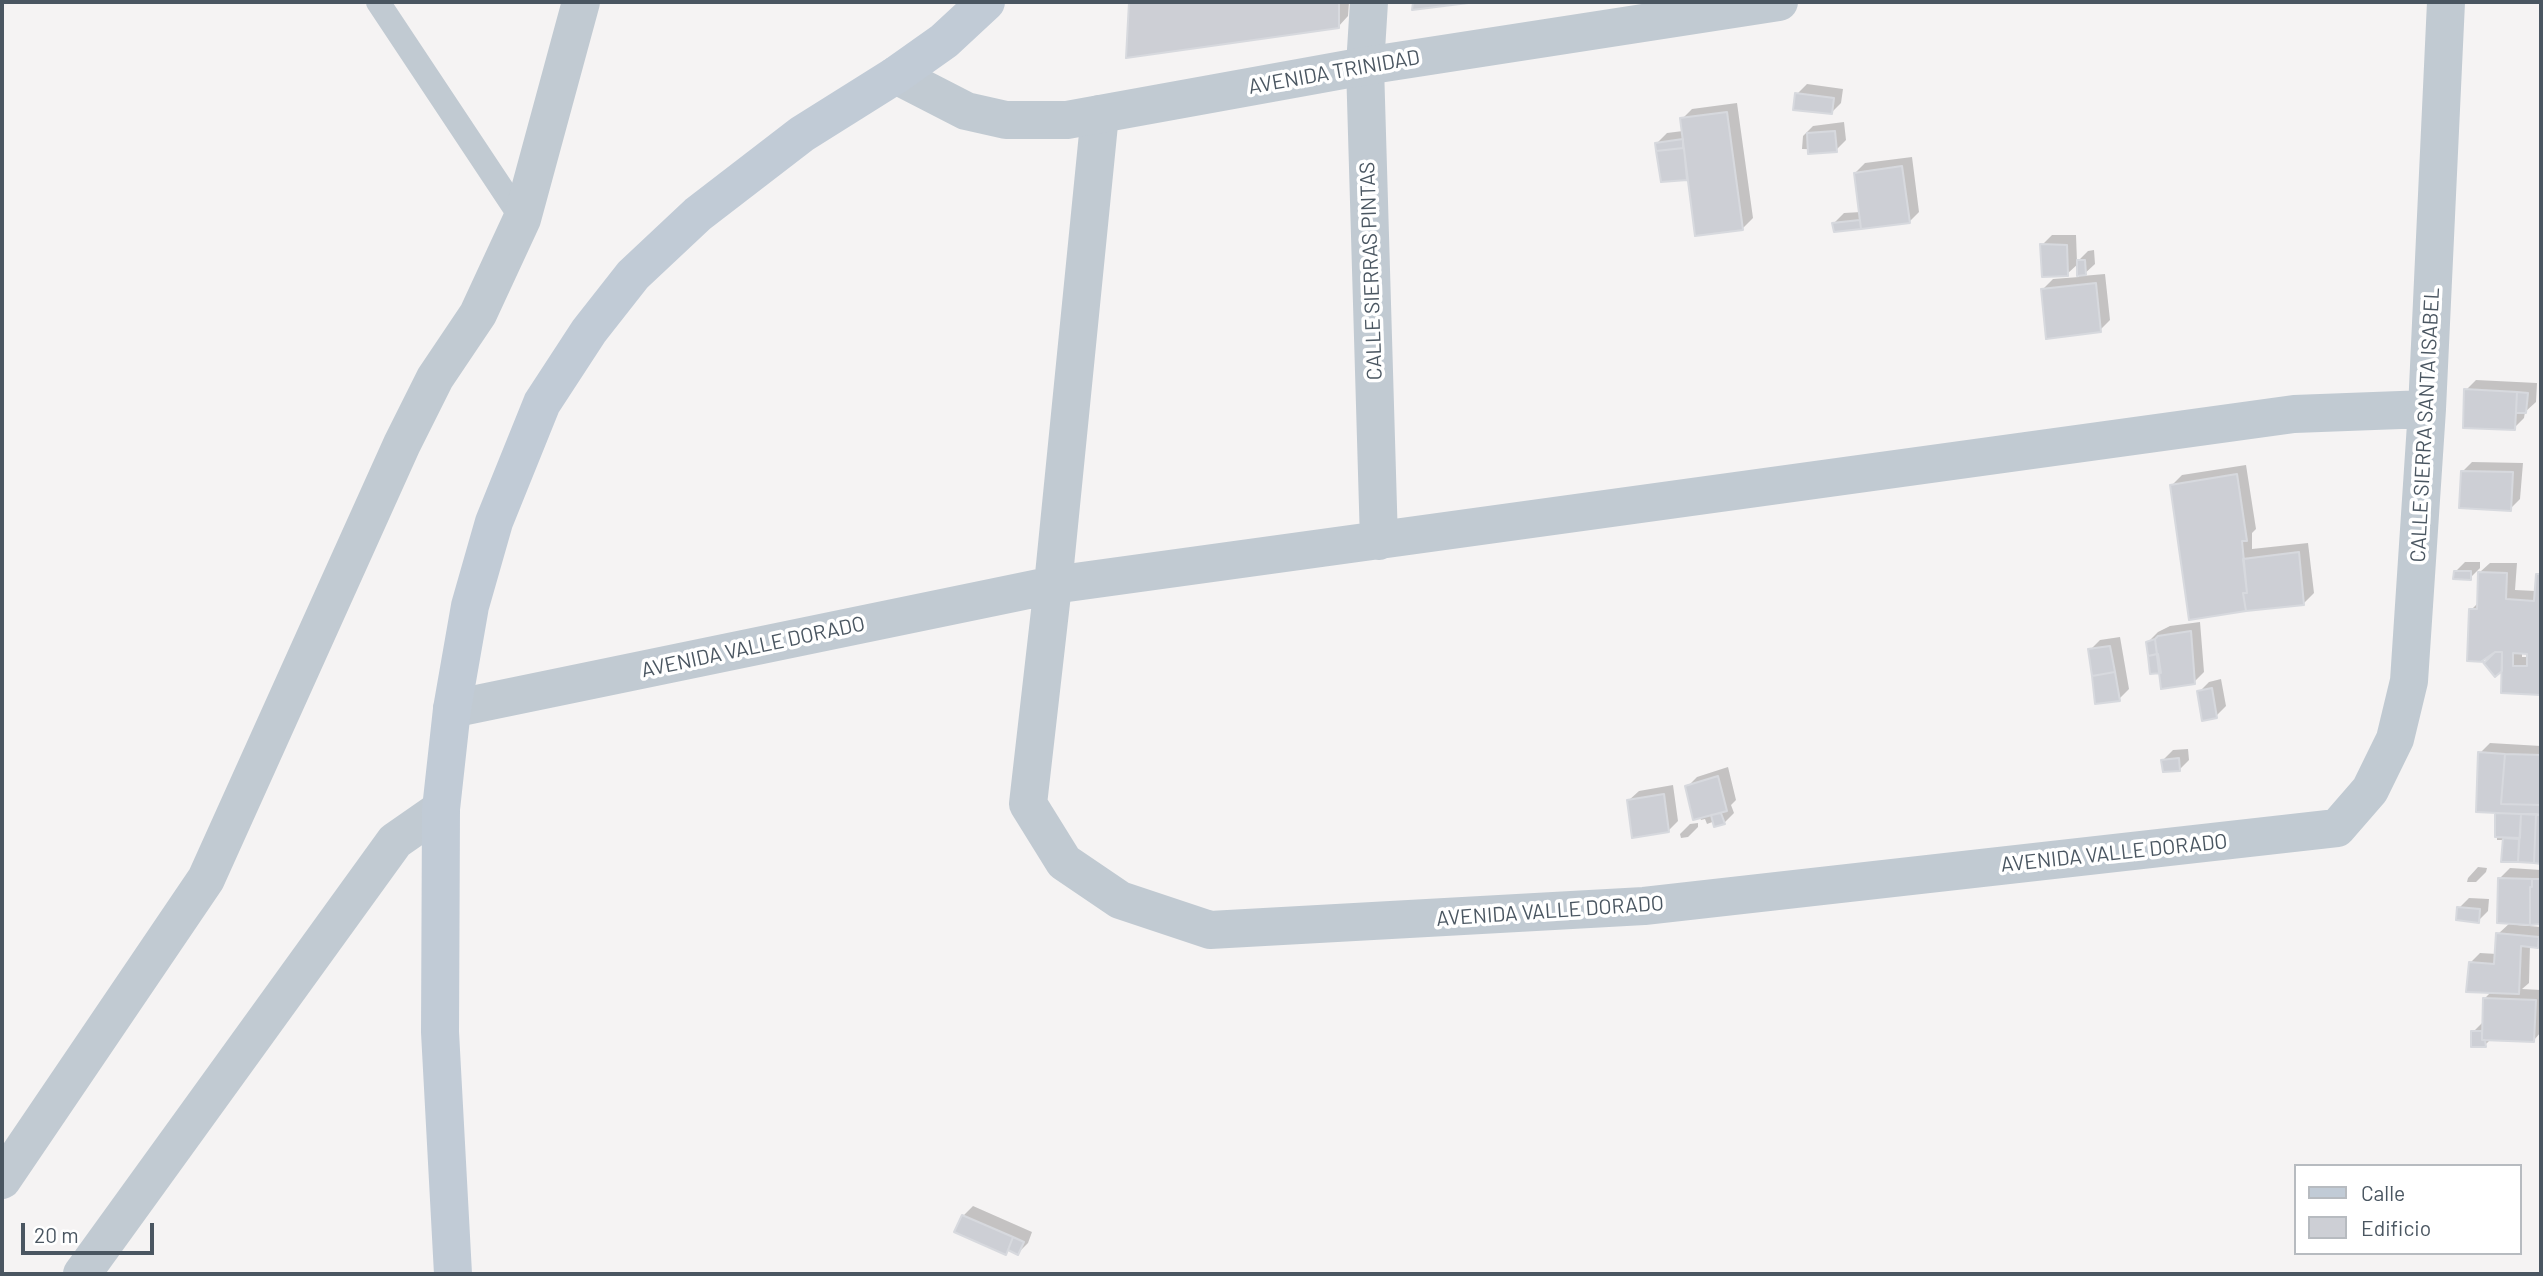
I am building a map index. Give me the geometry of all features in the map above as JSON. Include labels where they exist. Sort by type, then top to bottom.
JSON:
[{"type":"main road","points":[[453,1274],[440,1032],[441,809],[452,709],[470,606],[494,522],[542,403],[589,331],[633,275],[698,214],[802,134],[897,75],[944,41],[986,2]]},
{"type":"street","points":[[2,1180],[206,879],[402,444],[435,377],[478,314],[522,219],[581,2]]},
{"type":"street","name":"CALLE SIERRAS PINTAS","points":[[1368,2],[1366,66],[1379,541]]},
{"type":"street","name":"AVENIDA TRINIDAD","points":[[897,75],[966,111],[1006,120],[1067,120],[1366,66],[1736,5],[1779,2]]},
{"type":"street","name":"CALLE SIERRA SANTA ISABEL","points":[[2337,828],[2370,790],[2395,738],[2409,681],[2427,409],[2446,2]]},
{"type":"street","points":[[1054,585],[1100,114]]},
{"type":"street","name":"AVENIDA VALLE DORADO","points":[[452,709],[1054,585],[2294,414],[2427,409]]},
{"type":"street","name":"AVENIDA VALLE DORADO","points":[[1054,585],[1028,804],[1064,862],[1120,900],[1210,930],[1644,906],[2337,828]]},
{"type":"street","points":[[82,1274],[395,841],[441,809]]},
{"type":"lane","points":[[378,2],[522,219]]},
{"type":"building","points":[[1129,2],[1339,2],[1339,28],[1126,58]]},
{"type":"building","points":[[1413,2],[1476,2],[1412,10]]},
{"type":"building","points":[[1795,93],[1834,98],[1832,114],[1793,110]]},
{"type":"building","points":[[1727,112],[1743,230],[1695,236],[1680,118]]},
{"type":"building","points":[[1835,131],[1837,152],[1808,154],[1807,133]]},
{"type":"building","points":[[1683,139],[1683,148],[1656,151],[1655,143]]},
{"type":"building","points":[[1684,148],[1687,180],[1661,182],[1656,151]]},
{"type":"building","points":[[1902,166],[1910,223],[1861,229],[1854,173]]},
{"type":"building","points":[[1860,220],[1861,229],[1834,232],[1832,223]]},
{"type":"building","points":[[2040,244],[2067,245],[2068,276],[2042,277]]},
{"type":"building","points":[[2077,260],[2085,260],[2086,275],[2077,276]]},
{"type":"building","points":[[2096,283],[2101,332],[2046,339],[2041,289]]},
{"type":"building","points":[[2464,389],[2517,392],[2515,430],[2463,428]]},
{"type":"building","points":[[2517,392],[2528,393],[2526,413],[2516,413]]},
{"type":"building","points":[[2461,471],[2513,472],[2511,511],[2459,508]]},
{"type":"building","points":[[2237,474],[2247,541],[2242,541],[2246,611],[2189,620],[2170,485]]},
{"type":"building","points":[[2299,552],[2304,605],[2246,611],[2243,559]]},
{"type":"building","points":[[2454,571],[2471,571],[2471,580],[2453,579]]},
{"type":"building","points":[[2478,572],[2507,573],[2506,599],[2534,601],[2536,574],[2541,574],[2541,695],[2501,693],[2502,652],[2495,652],[2485,662],[2467,661],[2469,609],[2477,609]],"holes":[[[2513,653],[2527,654],[2527,666],[2513,666]]]},
{"type":"building","points":[[2191,631],[2195,684],[2161,689],[2155,639],[2158,636]]},
{"type":"building","points":[[2155,639],[2157,654],[2148,656],[2146,642]]},
{"type":"building","points":[[2110,646],[2115,672],[2092,676],[2088,649]]},
{"type":"building","points":[[2495,652],[2502,652],[2502,671],[2495,677],[2482,661]]},
{"type":"building","points":[[2158,654],[2161,673],[2150,674],[2148,656]]},
{"type":"building","points":[[2115,672],[2120,701],[2095,704],[2092,676]]},
{"type":"building","points":[[2212,688],[2217,718],[2202,721],[2197,691]]},
{"type":"building","points":[[2478,752],[2505,754],[2501,804],[2541,805],[2541,815],[2476,812]]},
{"type":"building","points":[[2505,754],[2541,755],[2541,805],[2501,804]]},
{"type":"building","points":[[2179,758],[2180,771],[2163,772],[2161,760]]},
{"type":"building","points":[[1718,776],[1727,811],[1693,820],[1685,786]]},
{"type":"building","points":[[1664,794],[1669,832],[1632,838],[1627,800]]},
{"type":"building","points":[[1721,813],[1725,824],[1714,827],[1711,815]]},
{"type":"building","points":[[2495,813],[2521,814],[2520,838],[2495,837]]},
{"type":"building","points":[[2521,814],[2536,814],[2534,863],[2518,862]]},
{"type":"building","points":[[2536,814],[2541,815],[2541,864],[2534,863]]},
{"type":"building","points":[[2503,838],[2519,839],[2518,862],[2501,862]]},
{"type":"building","points":[[2498,878],[2532,879],[2530,925],[2497,923]]},
{"type":"building","points":[[2532,879],[2541,879],[2541,924],[2530,925],[2530,887]]},
{"type":"building","points":[[2457,907],[2480,909],[2479,923],[2456,920]]},
{"type":"building","points":[[2496,933],[2539,937],[2538,948],[2521,946],[2519,994],[2466,992],[2469,962],[2494,964]]},
{"type":"building","points":[[2483,998],[2536,1000],[2534,1042],[2482,1040]]},
{"type":"building","points":[[2471,1031],[2482,1031],[2482,1040],[2485,1040],[2486,1047],[2471,1047]]},
{"type":"building","points":[[962,1215],[1013,1237],[1006,1255],[954,1232]]},
{"type":"building","points":[[1013,1237],[1024,1242],[1018,1255],[1008,1250]]}]
